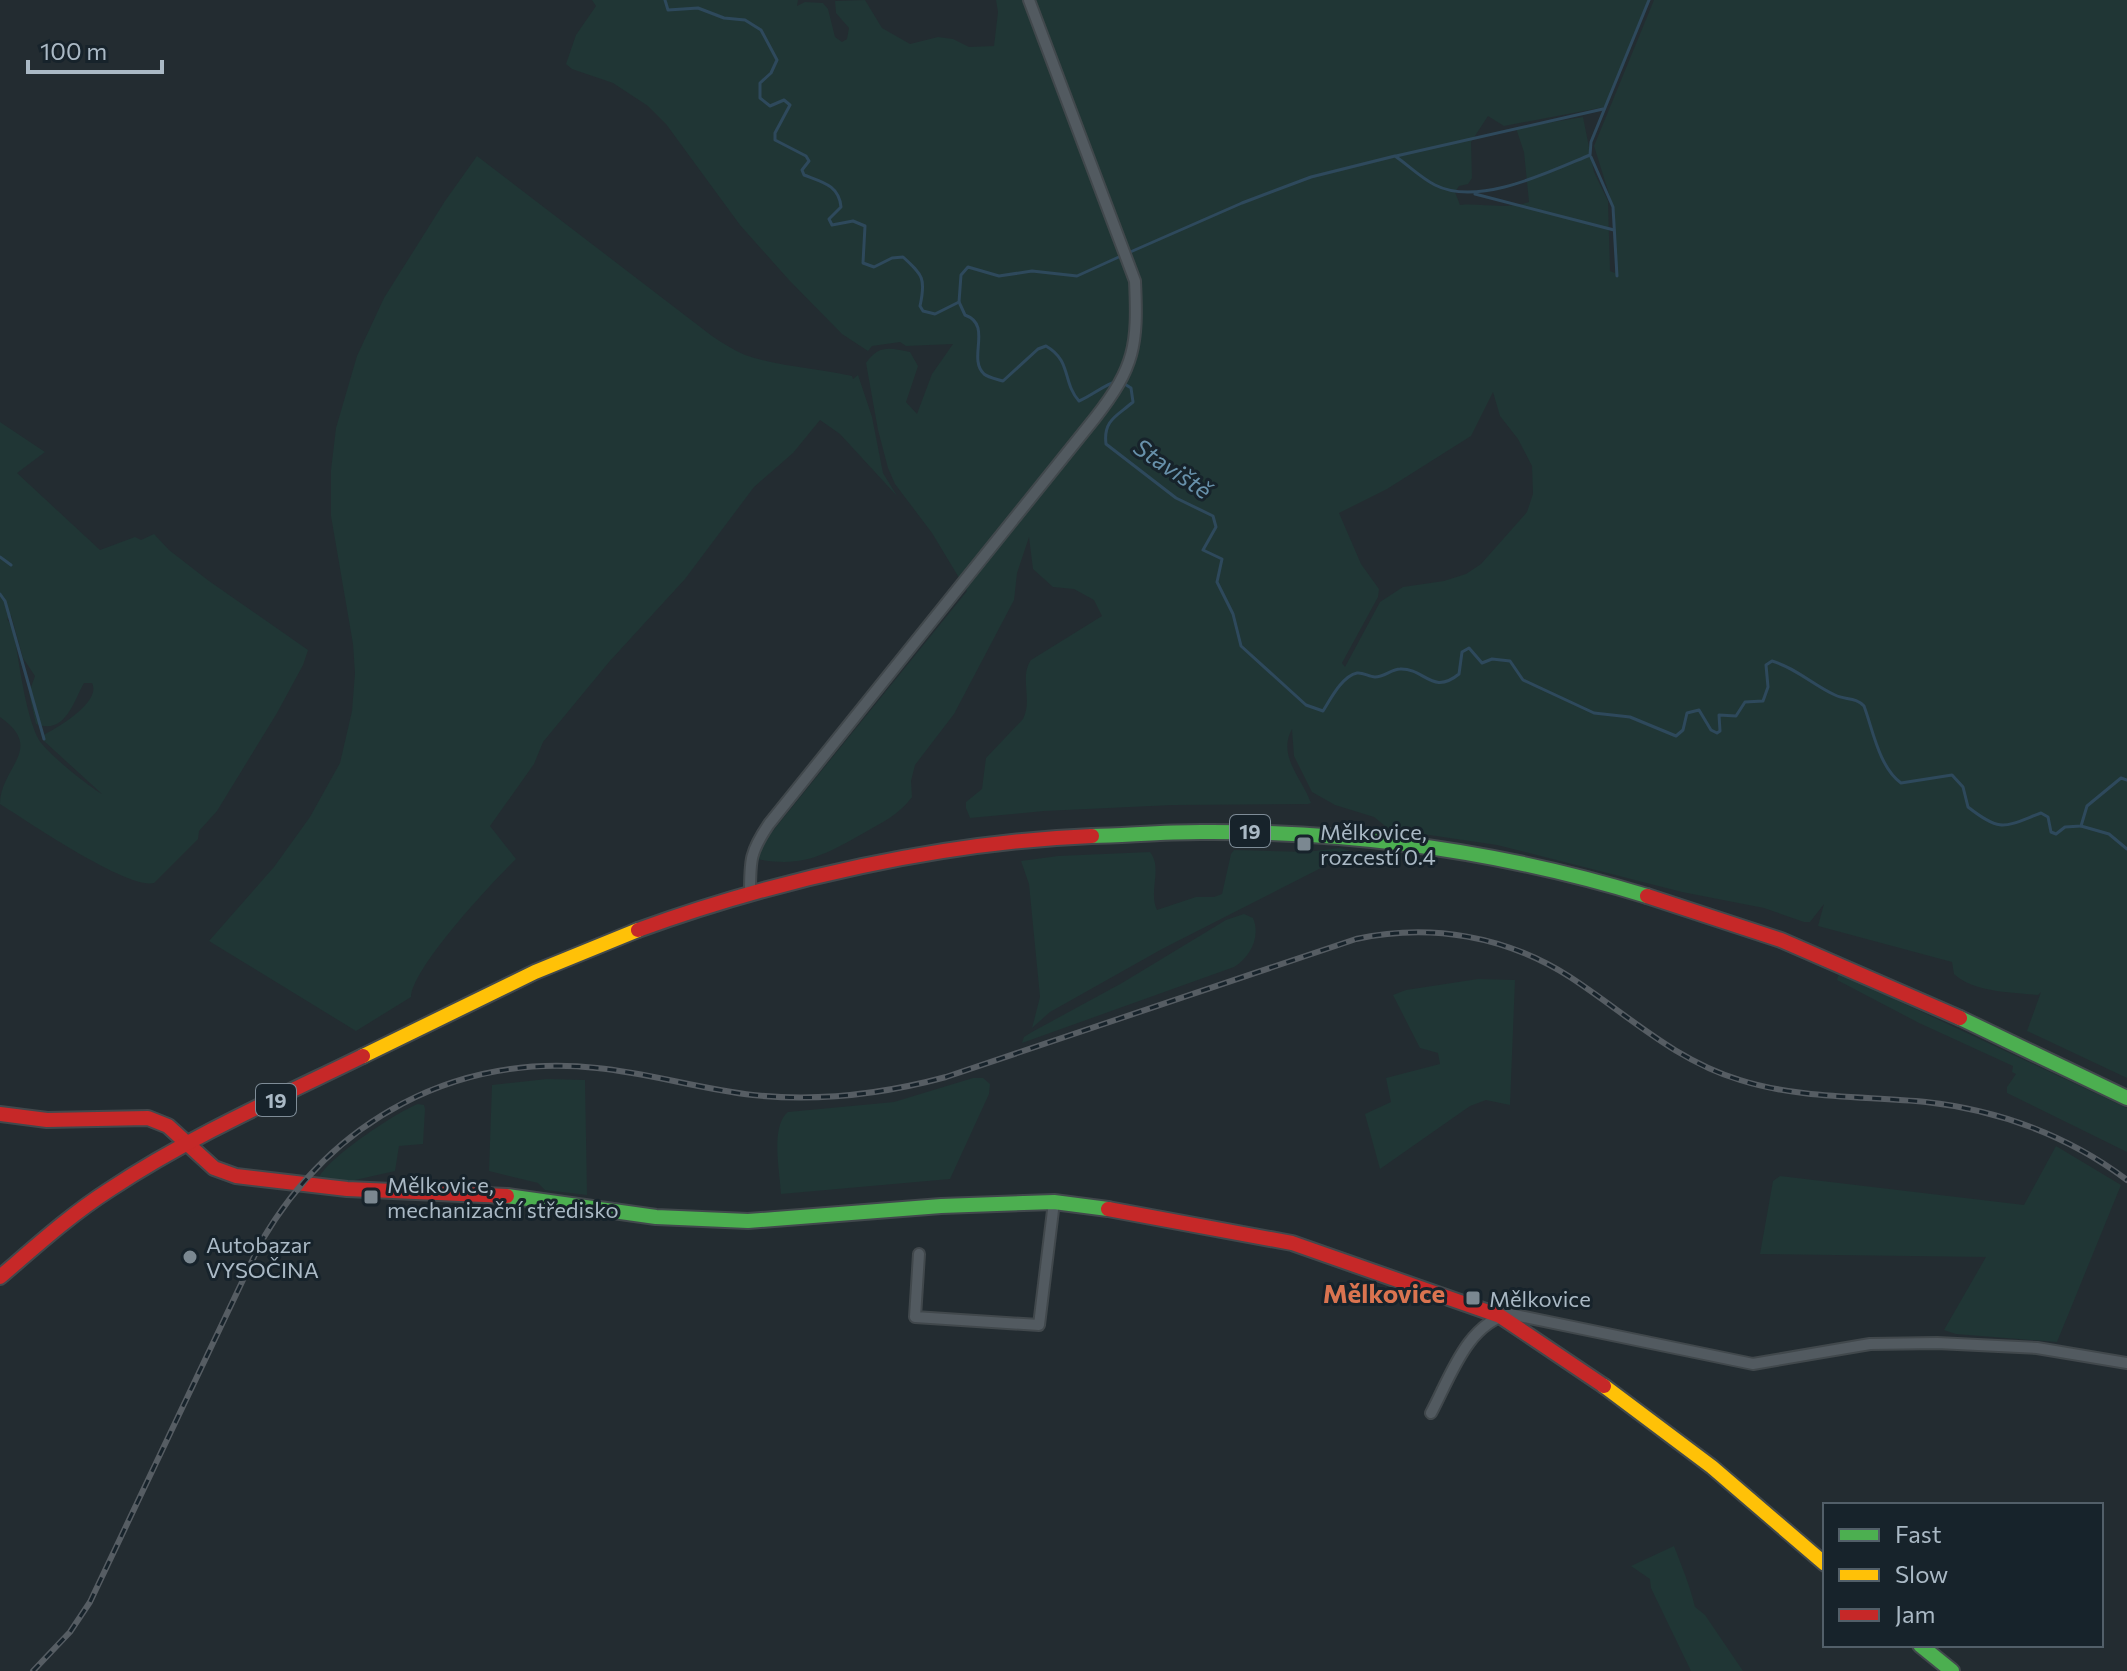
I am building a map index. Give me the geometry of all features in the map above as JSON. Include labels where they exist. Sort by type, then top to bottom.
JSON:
[{"type":"main road","name":"19","points":[[0,1277],[120,1182],[187,1143],[542,969],[670,918],[750,893],[851,867],[1016,840],[1146,831],[1266,832],[1426,846],[1561,872],[1729,921],[1880,981],[2127,1098]]},
{"type":"main road","points":[[0,1114],[47,1120],[148,1118],[168,1126],[214,1168],[236,1176],[347,1189],[522,1198],[656,1217],[748,1221],[941,1206],[1054,1202],[1125,1211],[1292,1243],[1500,1316],[1579,1368],[1712,1467],[1823,1562]]},
{"type":"main road","points":[[1922,1647],[1952,1671]]},
{"type":"street","points":[[750,893],[750,862],[754,846],[769,824],[1117,391],[1128,368],[1137,325],[1135,281],[1029,0]]},
{"type":"street","points":[[919,1254],[915,1317],[1039,1325],[1054,1202]]},
{"type":"street","points":[[1431,1413],[1473,1336],[1500,1316],[1510,1314],[1753,1364],[1870,1344],[1937,1343],[2037,1348],[2127,1363]]},
{"type":"green space","points":[[592,0],[798,0],[797,6],[805,2],[823,3],[828,9],[835,37],[842,42],[847,39],[849,28],[836,13],[835,1],[865,0],[882,28],[910,44],[938,37],[953,39],[969,47],[994,46],[998,12],[996,0],[1648,0],[1605,107],[1504,126],[1488,116],[1471,142],[1472,178],[1455,192],[1460,205],[1512,206],[1529,202],[1524,152],[1516,128],[1583,117],[1594,172],[1608,201],[1610,271],[1615,273],[1615,213],[1594,146],[1654,0],[2127,0],[2127,1078],[2027,1031],[2041,992],[2038,995],[2005,992],[1972,985],[1954,974],[1952,962],[1818,926],[1824,904],[1810,922],[1804,922],[1764,908],[1682,892],[1497,845],[1389,829],[1374,817],[1335,805],[1312,792],[1294,756],[1292,729],[1287,748],[1289,758],[1311,803],[1308,804],[1173,805],[970,818],[966,802],[982,789],[986,758],[1026,712],[1026,674],[1031,660],[1102,616],[1094,600],[1074,589],[1053,587],[1033,569],[1029,537],[1017,573],[1014,600],[954,714],[915,765],[911,781],[912,797],[907,803],[883,822],[824,854],[787,862],[757,859],[763,843],[967,591],[932,533],[895,484],[878,430],[866,363],[880,350],[910,352],[918,366],[906,402],[917,414],[932,374],[953,344],[906,346],[900,342],[872,346],[868,351],[842,334],[740,225],[666,124],[648,106],[613,83],[566,64],[576,35],[596,6]],"holes":[[[1493,392],[1500,416],[1518,439],[1532,466],[1533,494],[1527,512],[1481,564],[1466,574],[1444,581],[1403,587],[1380,602],[1345,667],[1342,663],[1378,597],[1379,589],[1361,564],[1339,513],[1387,489],[1471,436]]]},
{"type":"green space","points":[[477,156],[728,346],[745,355],[772,362],[852,376],[853,379],[858,375],[872,417],[883,473],[897,496],[840,434],[820,420],[793,453],[754,487],[685,579],[609,662],[543,742],[534,764],[490,826],[516,859],[439,946],[415,984],[411,997],[356,1031],[209,941],[274,867],[310,817],[340,763],[352,711],[355,673],[353,644],[331,516],[331,470],[336,428],[357,356],[384,298]]},
{"type":"green space","points":[[0,422],[45,452],[17,473],[100,550],[135,537],[141,540],[154,534],[169,550],[209,581],[308,650],[277,713],[217,811],[199,831],[198,839],[154,883],[141,882],[101,866],[0,804],[6,779],[20,749],[13,728],[0,717]],"holes":[[[11,615],[23,658],[35,676],[29,693],[36,724],[46,726],[61,721],[72,708],[84,683],[92,683],[91,698],[85,706],[42,736],[102,794],[68,769],[39,740],[26,702],[13,629],[7,619]]]},
{"type":"green space","points":[[1340,848],[1350,851],[1162,949],[1050,1012],[1032,1028],[1040,997],[1029,884],[1021,861],[1058,856],[1150,852],[1155,865],[1157,910],[1196,897],[1222,894],[1234,850],[1306,852]]},
{"type":"green space","points":[[1244,914],[1253,918],[1255,939],[1245,958],[1234,967],[1022,1043],[1024,1037],[1032,1032],[1122,983],[1226,920]]},
{"type":"green space","points":[[1839,973],[2127,1108],[2127,1152],[2007,1093],[2007,1087],[2016,1074],[2012,1072],[2013,1066],[1919,1023],[1837,980]]},
{"type":"green space","points":[[1478,979],[1515,980],[1510,1105],[1486,1100],[1470,1106],[1380,1169],[1365,1114],[1391,1102],[1386,1078],[1440,1064],[1438,1053],[1420,1048],[1393,995],[1406,990]]},
{"type":"green space","points":[[973,1078],[983,1078],[990,1084],[989,1094],[950,1179],[781,1194],[778,1138],[782,1119],[788,1112],[894,1102]]},
{"type":"green space","points":[[547,1079],[585,1080],[587,1195],[545,1190],[538,1183],[489,1171],[492,1085]]},
{"type":"green space","points":[[418,1104],[424,1105],[425,1109],[423,1144],[399,1146],[395,1171],[342,1183],[321,1181],[319,1178],[324,1170],[348,1148],[380,1125]]},
{"type":"green space","points":[[2056,1146],[2121,1185],[2057,1342],[1956,1334],[1944,1330],[1986,1257],[1760,1254],[1773,1181],[1780,1176],[2024,1205]]},
{"type":"green space","points":[[1674,1546],[1695,1607],[1705,1615],[1743,1671],[1691,1671],[1651,1588],[1650,1579],[1631,1566]]},
{"type":"waterway","name":"Staviště","points":[[665,0],[668,10],[698,8],[724,18],[745,20],[761,30],[777,60],[771,73],[760,83],[760,98],[770,106],[784,100],[790,105],[775,133],[775,140],[806,156],[809,161],[802,170],[804,175],[828,185],[837,194],[841,207],[829,219],[832,225],[853,221],[865,226],[863,263],[874,267],[892,258],[903,257],[915,268],[923,283],[920,306],[923,311],[935,314],[959,302],[965,315],[977,326],[979,367],[984,374],[1003,381],[1038,349],[1046,346],[1060,358],[1079,401],[1116,382]]},
{"type":"waterway","points":[[1128,253],[1242,203],[1311,177],[1395,156],[1435,185],[1452,191],[1472,192],[1513,185],[1590,155],[1591,142],[1649,0]]},
{"type":"waterway","points":[[1396,156],[1603,109]]},
{"type":"waterway","points":[[1591,157],[1613,207],[1617,276]]},
{"type":"waterway","points":[[1475,194],[1614,230]]},
{"type":"waterway","points":[[959,302],[961,275],[968,267],[999,276],[1032,271],[1077,276],[1121,256]]},
{"type":"waterway","name":"Staviště","points":[[1123,383],[1131,388],[1133,402],[1109,424],[1106,444],[1176,498],[1213,516],[1216,527],[1203,550],[1222,559],[1217,582],[1233,614],[1241,646],[1306,705],[1323,711],[1341,683],[1357,673],[1375,677],[1400,669],[1416,672],[1435,682],[1450,680],[1459,674],[1462,652],[1469,648],[1482,663],[1492,659],[1510,661],[1523,680],[1594,713],[1630,717],[1676,736],[1683,730],[1687,713],[1699,710],[1711,730],[1717,733],[1720,731],[1719,715],[1736,716],[1745,702],[1763,701],[1768,687],[1766,665],[1772,661],[1835,695],[1858,701],[1864,706],[1882,758],[1901,783],[1952,775],[1963,787],[1968,807],[1996,824],[2010,824],[2041,813],[2048,817],[2051,832],[2056,834],[2065,827],[2081,826],[2087,806],[2121,778],[2127,780]]},
{"type":"waterway","points":[[0,557],[11,565]]},
{"type":"waterway","points":[[0,594],[5,601],[44,739]]},
{"type":"waterway","points":[[2081,826],[2109,834],[2127,849]]},
{"type":"railway","points":[[33,1671],[70,1632],[90,1602],[261,1242],[290,1199],[323,1161],[361,1129],[402,1104],[447,1084],[495,1072],[545,1066],[597,1068],[777,1097],[826,1097],[874,1092],[946,1077],[1356,939],[1384,934],[1440,933],[1494,943],[1546,963],[1672,1048],[1740,1080],[1809,1094],[1926,1102],[1980,1111],[2057,1138],[2105,1164],[2127,1180]]},
{"type":"traffic: fast","points":[[1092,836],[1257,833],[1370,840],[1538,867],[1647,896]]},
{"type":"traffic: fast","points":[[1960,1018],[2127,1098]]},
{"type":"traffic: fast","points":[[507,1196],[656,1217],[748,1221],[941,1206],[1054,1202],[1108,1209]]},
{"type":"traffic: fast","points":[[1922,1647],[1952,1671]]},
{"type":"traffic: slow","points":[[363,1056],[535,972],[638,930]]},
{"type":"traffic: slow","points":[[1604,1386],[1712,1467],[1823,1562]]},
{"type":"traffic: jam","points":[[638,930],[747,895],[862,866],[978,846],[1092,836]]},
{"type":"traffic: jam","points":[[1647,896],[1781,940],[1960,1018]]},
{"type":"traffic: jam","points":[[0,1277],[80,1210],[139,1171],[234,1119],[363,1056]]},
{"type":"traffic: jam","points":[[0,1114],[47,1120],[148,1118],[168,1126],[214,1168],[236,1176],[347,1189],[507,1196]]},
{"type":"traffic: jam","points":[[1108,1209],[1292,1243],[1500,1316],[1604,1386]]},
{"type":"place","name":"Mělkovice, rozcestí 0.4","points":[[1304,844]]},
{"type":"place","name":"Mělkovice, mechanizační středisko","points":[[371,1197]]},
{"type":"place","name":"Autobazar VYSOČINA","points":[[190,1257]]},
{"type":"place","name":"Mělkovice","points":[[1473,1298]]},
{"type":"district","name":"Mělkovice","points":[[1384,1292]]}]
